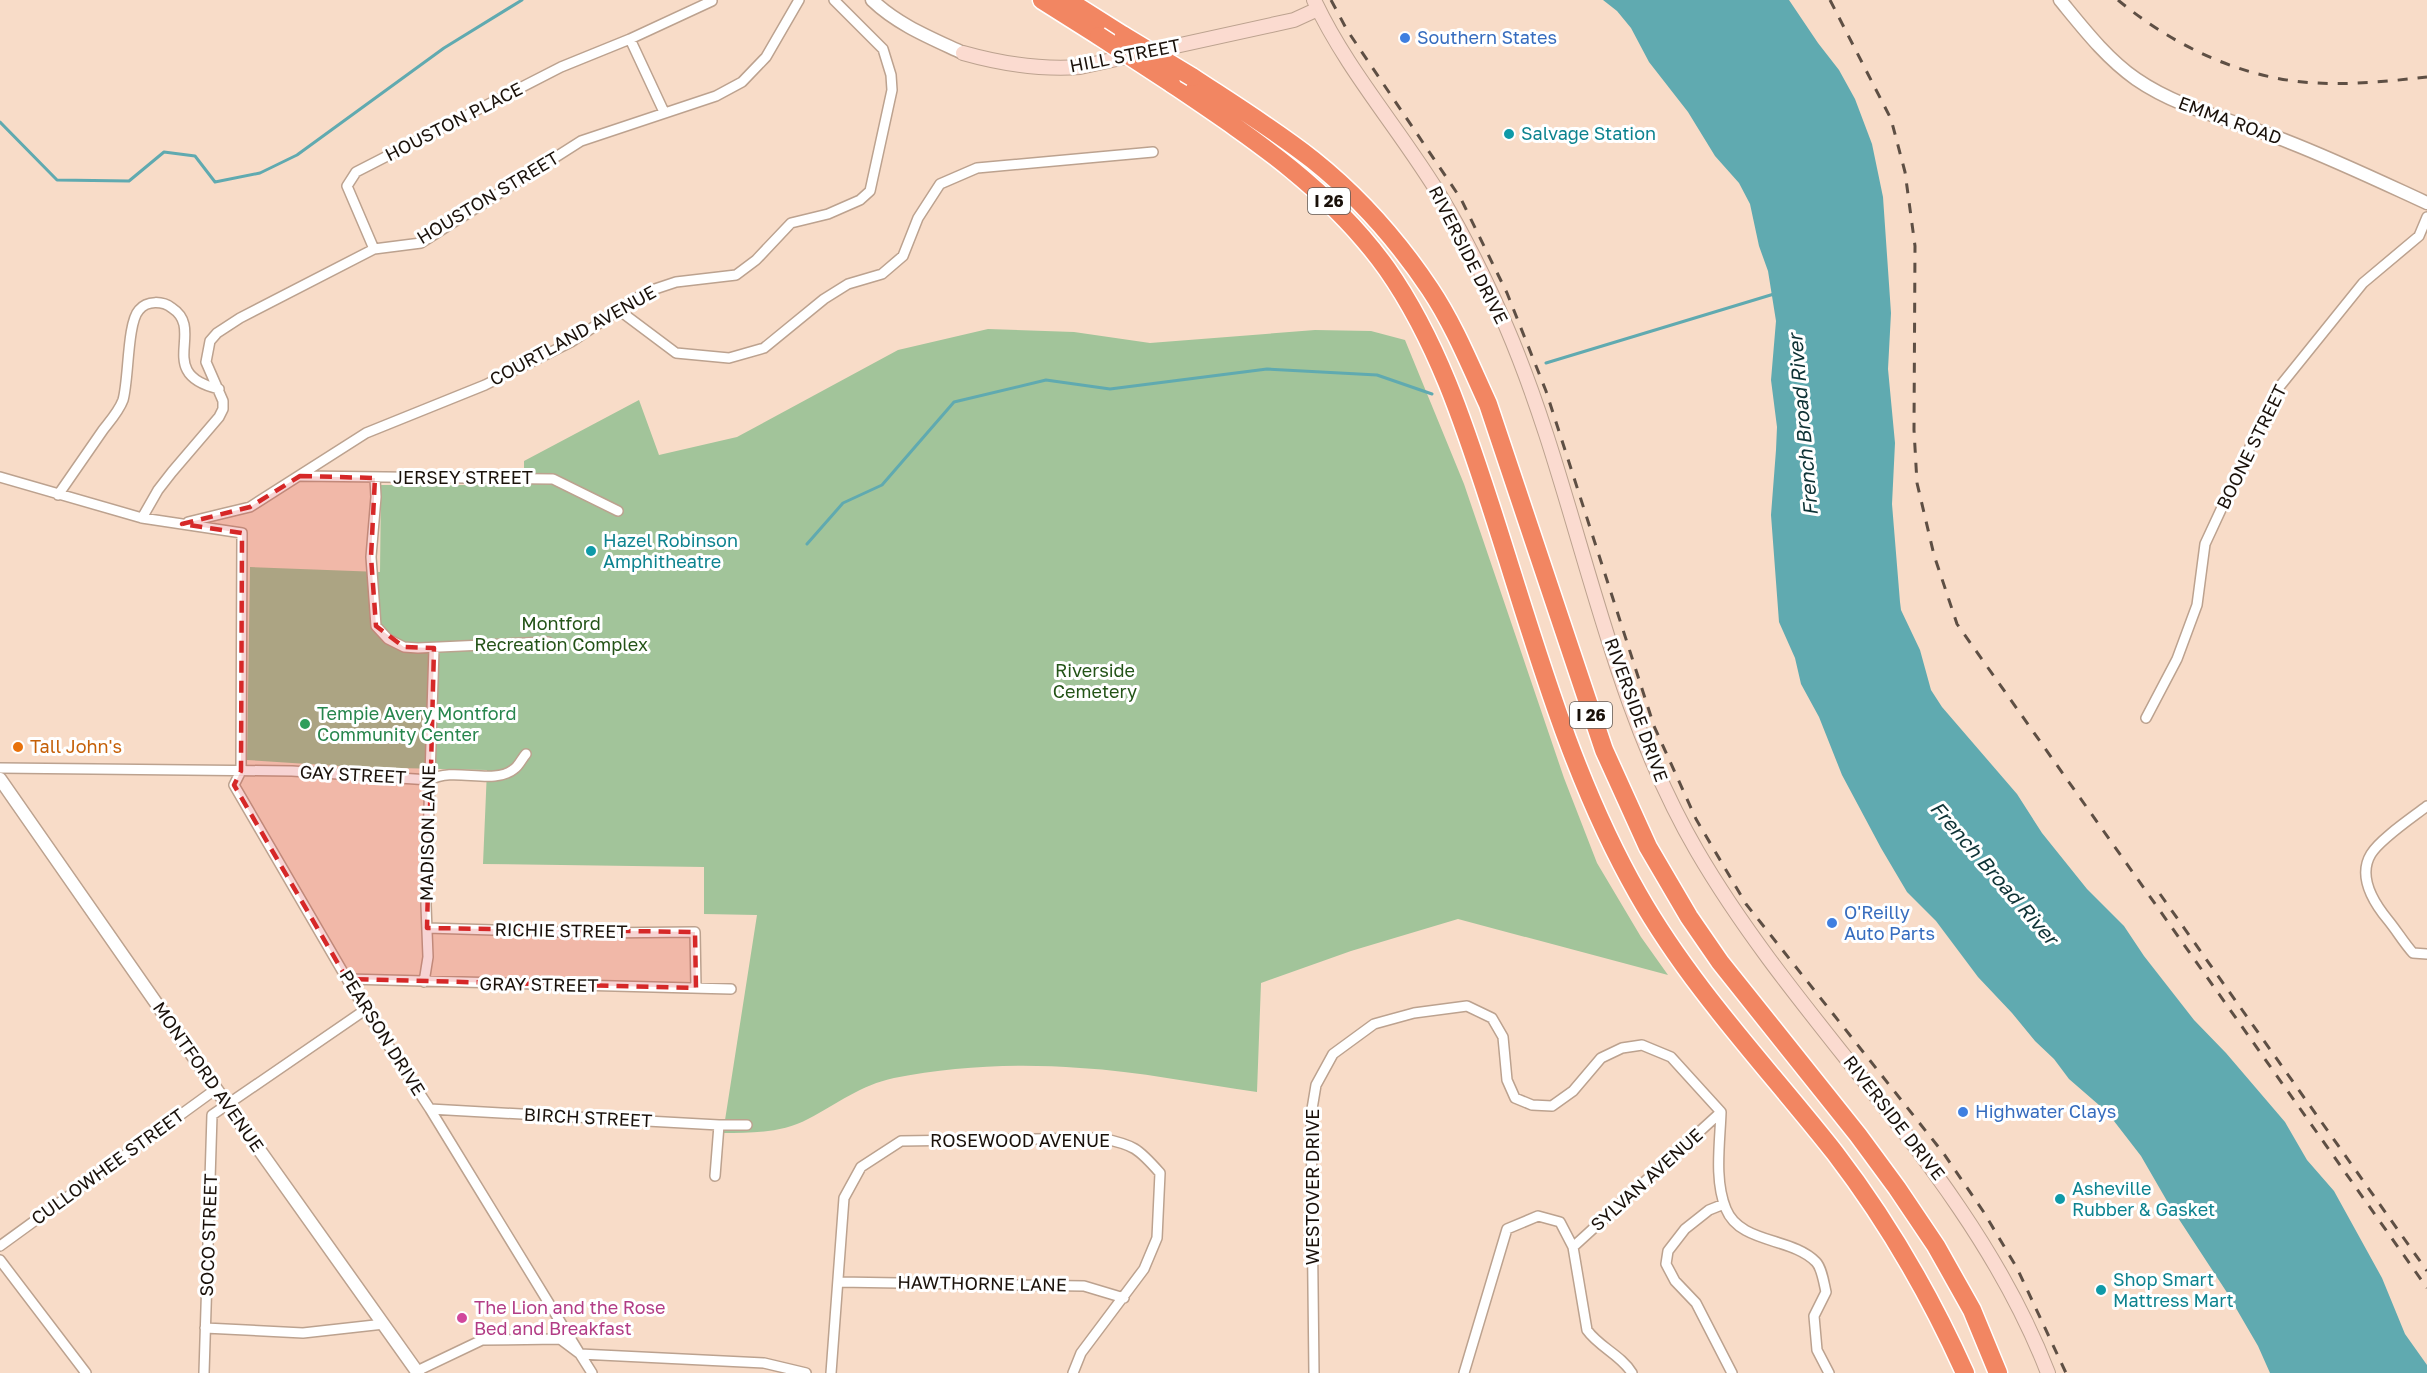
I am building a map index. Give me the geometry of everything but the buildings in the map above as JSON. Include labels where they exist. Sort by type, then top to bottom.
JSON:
[{"type":"highway","name":"I 26","points":[[1042,0],[1252,137],[1302,176],[1332,204],[1386,268],[1424,331],[1458,408],[1561,723],[1596,813],[1619,861],[1664,937],[1693,978],[1835,1154],[1872,1204],[1937,1313],[1965,1373]]},
{"type":"highway","name":"I 26","points":[[1067,0],[1192,77],[1313,160],[1375,218],[1405,253],[1430,289],[1462,347],[1488,404],[1604,750],[1648,847],[1689,917],[1720,962],[1858,1136],[1936,1246],[1972,1310],[1998,1373]]},
{"type":"main road","name":"HILL STREET","points":[[963,53],[1024,67],[1052,69],[1080,67],[1294,20],[1316,4]]},
{"type":"main road","name":"RIVERSIDE DRIVE","points":[[1316,4],[1442,199],[1506,326],[1552,455],[1635,716],[1670,800],[1694,847],[1718,886],[1771,960],[1944,1184],[2000,1272],[2048,1373]]},
{"type":"street","name":"HOUSTON STREET","points":[[142,518],[171,472],[219,417],[223,409],[219,388],[206,362],[210,341],[218,333],[240,318],[374,249],[421,243],[581,141],[716,96],[742,82],[766,57],[799,0]]},
{"type":"street","name":"COURTLAND AVENUE","points":[[0,477],[142,518],[182,524],[250,507],[366,433],[485,385],[571,342],[646,292],[676,282],[736,275],[756,260],[791,224],[828,214],[860,200],[870,191],[892,90],[891,75],[884,50],[834,0]]},
{"type":"street","name":"HILL STREET","points":[[873,0],[893,17],[919,33],[963,53]]},
{"type":"street","name":"EMMA ROAD","points":[[2060,0],[2089,36],[2115,62],[2134,78],[2161,95],[2284,140],[2427,203]]},
{"type":"street","name":"HOUSTON PLACE","points":[[374,249],[347,186],[356,172],[561,67],[630,39],[712,1]]},
{"type":"street","points":[[630,39],[664,112]]},
{"type":"street","points":[[620,311],[676,353],[729,358],[764,348],[824,299],[848,284],[882,274],[903,256],[918,218],[940,184],[977,168],[1153,152]]},
{"type":"street","name":"BOONE STREET","points":[[2146,718],[2177,659],[2197,605],[2205,544],[2276,391],[2363,283],[2420,236],[2427,216]]},
{"type":"street","points":[[58,495],[122,403],[132,330],[136,314],[143,307],[163,303],[176,310],[185,329],[183,361],[187,372],[207,386],[219,388]]},
{"type":"street","name":"JERSEY STREET","points":[[300,476],[553,479],[618,511]]},
{"type":"street","points":[[375,478],[376,497],[371,557],[376,626],[388,639],[404,647],[434,648],[548,642]]},
{"type":"street","name":"PEARSON DRIVE","points":[[182,524],[242,533],[241,771],[234,785],[365,1010],[430,1109],[592,1373]]},
{"type":"street","name":"MADISON LANE","points":[[424,982],[428,957],[426,905],[434,648]]},
{"type":"street","name":"GAY STREET","points":[[0,768],[292,771],[430,780],[440,774],[495,776],[514,770],[526,754]]},
{"type":"street","name":"MONTFORD AVENUE","points":[[0,779],[216,1089],[418,1372]]},
{"type":"street","points":[[2427,806],[2371,853],[2366,867],[2366,879],[2374,901],[2398,936],[2413,953],[2427,954]]},
{"type":"street","name":"RICHIE STREET","points":[[428,928],[595,933],[695,932],[696,988]]},
{"type":"street","name":"GRAY STREET","points":[[348,979],[731,989]]},
{"type":"street","name":"WESTOVER DRIVE","points":[[1314,1373],[1311,1115],[1316,1085],[1333,1054],[1374,1024],[1414,1012],[1467,1006],[1492,1018],[1503,1037],[1507,1080],[1515,1098],[1532,1105],[1552,1106],[1573,1091],[1601,1058],[1622,1048],[1642,1045],[1671,1057],[1721,1112]]},
{"type":"street","points":[[228,1105],[365,1010]]},
{"type":"street","name":"CULLOWHEE STREET","points":[[0,1246],[216,1089]]},
{"type":"street","name":"SOCO STREET","points":[[204,1373],[212,1115],[228,1105]]},
{"type":"street","name":"BIRCH STREET","points":[[430,1109],[747,1125]]},
{"type":"street","points":[[1721,1112],[1719,1168],[1724,1204],[1730,1217],[1741,1227],[1751,1233],[1792,1246],[1818,1263],[1826,1292],[1814,1316],[1817,1350],[1829,1373]]},
{"type":"street","name":"SYLVAN AVENUE","points":[[1573,1247],[1721,1112]]},
{"type":"street","points":[[715,1176],[719,1125]]},
{"type":"street","name":"ROSEWOOD AVENUE","points":[[831,1373],[844,1198],[861,1167],[901,1141],[1101,1138],[1120,1142],[1139,1150],[1160,1173],[1157,1238],[1144,1269],[1082,1353],[1073,1373]]},
{"type":"street","points":[[1724,1204],[1709,1210],[1685,1229],[1668,1251],[1666,1264],[1675,1281],[1696,1303],[1732,1373]]},
{"type":"street","points":[[1464,1373],[1507,1229],[1538,1216],[1560,1222],[1573,1247],[1587,1330],[1593,1338],[1626,1364],[1632,1373]]},
{"type":"street","points":[[0,1260],[86,1373]]},
{"type":"street","name":"HAWTHORNE LANE","points":[[839,1282],[1084,1286],[1124,1298]]},
{"type":"street","points":[[206,1328],[303,1333],[384,1324]]},
{"type":"street","points":[[418,1372],[482,1340],[560,1339],[580,1354],[764,1363],[806,1373]]},
{"type":"highlighted area","points":[[300,476],[375,478],[371,557],[376,626],[404,647],[434,648],[427,928],[695,932],[696,988],[347,979],[234,785],[241,771],[242,533],[182,524],[250,507]]},
{"type":"green space","name":"Riverside Cemetery","points":[[988,329],[1074,332],[1150,343],[1315,330],[1371,331],[1405,340],[1464,484],[1564,778],[1597,863],[1641,937],[1668,975],[1458,919],[1351,951],[1261,983],[1257,1092],[1102,1070],[1034,1066],[963,1068],[882,1081],[860,1090],[798,1124],[777,1130],[723,1133],[757,915],[704,914],[704,867],[483,864],[487,770],[353,767],[247,760],[250,567],[380,572],[381,485],[524,485],[524,461],[639,400],[659,455],[737,437],[898,350]]},
{"type":"water","name":"French Broad River","points":[[1603,0],[1789,0],[1839,70],[1855,99],[1872,144],[1883,197],[1891,313],[1888,369],[1895,443],[1892,504],[1900,602],[1901,610],[1920,650],[1931,690],[1942,707],[2017,794],[2042,833],[2087,889],[2124,926],[2144,956],[2194,1020],[2226,1053],[2285,1122],[2307,1160],[2334,1191],[2382,1278],[2405,1334],[2427,1365],[2427,1373],[2270,1373],[2258,1346],[2226,1291],[2167,1201],[2141,1156],[2107,1112],[2069,1079],[2054,1059],[1978,977],[1936,921],[1907,892],[1842,775],[1819,717],[1801,684],[1795,658],[1779,622],[1771,515],[1777,427],[1771,380],[1776,321],[1768,271],[1759,246],[1750,204],[1739,183],[1715,156],[1688,112],[1649,62],[1631,28],[1617,11]]},
{"type":"waterway","points":[[0,122],[57,180],[129,181],[164,152],[195,156],[215,182],[260,173],[297,155],[444,48],[522,0]]},
{"type":"waterway","points":[[1546,363],[1774,294]]},
{"type":"waterway","points":[[807,544],[843,503],[882,485],[954,402],[1046,380],[1110,389],[1267,369],[1377,375],[1432,394]]},
{"type":"railway","points":[[1331,0],[1347,30],[1461,199],[1507,293],[1546,391],[1654,726],[1696,819],[1746,904],[1944,1154],[1983,1211],[2017,1268],[2066,1373]]},
{"type":"railway","points":[[1830,0],[1891,119],[1905,172],[1915,246],[1914,430],[1917,483],[1934,555],[1957,624],[2427,1288]]},
{"type":"railway","points":[[2118,0],[2139,17],[2186,46],[2237,68],[2263,75],[2317,83],[2372,82],[2427,77]]},
{"type":"railway","points":[[2160,894],[2427,1271]]},
{"type":"place","name":"Southern States","points":[[1405,38]]},
{"type":"place","name":"Salvage Station","points":[[1509,134]]},
{"type":"place","name":"Hazel Robinson Amphitheatre","points":[[591,551]]},
{"type":"place","name":"Tempie Avery Montford Community Center","points":[[305,724]]},
{"type":"place","name":"Tall John's","points":[[18,747]]},
{"type":"place","name":"O'Reilly Auto Parts","points":[[1832,923]]},
{"type":"place","name":"Highwater Clays","points":[[1963,1112]]},
{"type":"place","name":"Asheville Rubber & Gasket","points":[[2060,1199]]},
{"type":"place","name":"Shop Smart Mattress Mart","points":[[2101,1290]]},
{"type":"place","name":"The Lion and the Rose Bed and Breakfast","points":[[462,1318]]},
{"type":"park label","name":"Montford Recreation Complex","points":[[561,634]]}]
